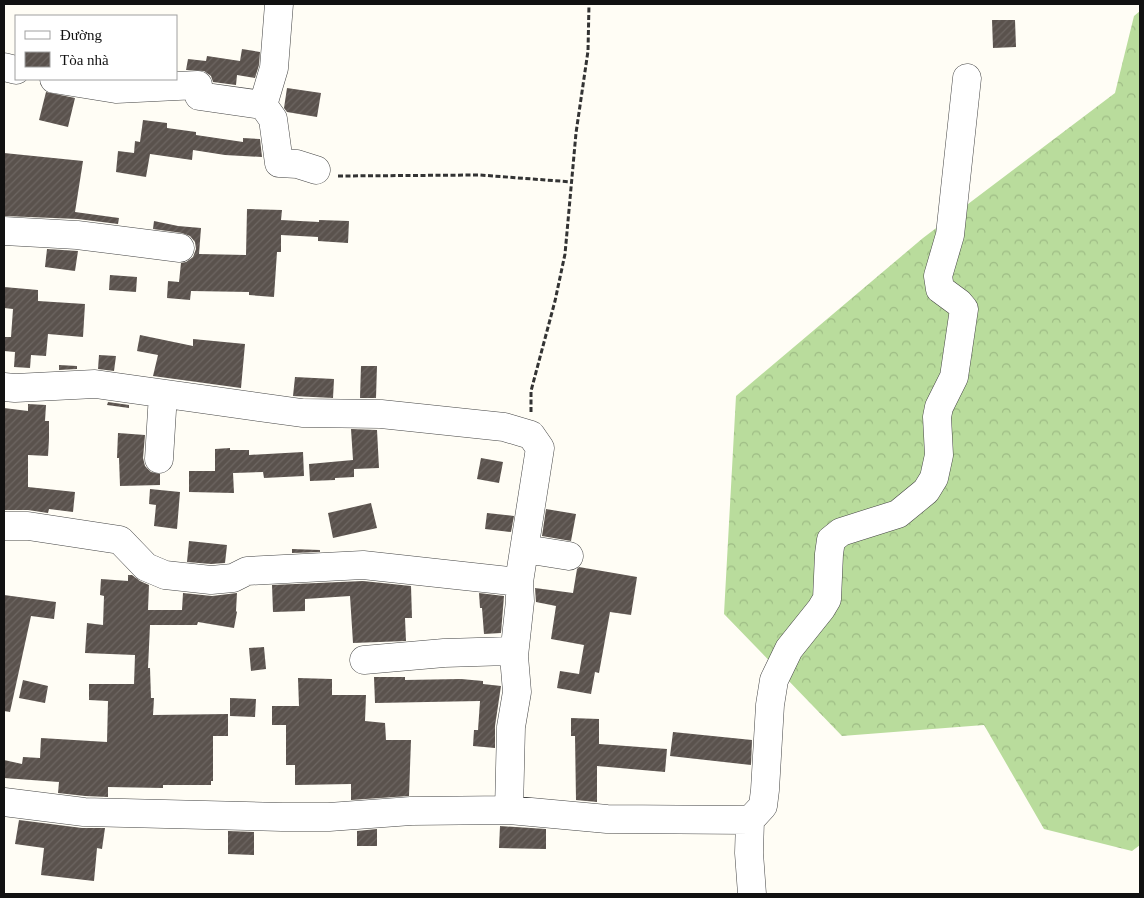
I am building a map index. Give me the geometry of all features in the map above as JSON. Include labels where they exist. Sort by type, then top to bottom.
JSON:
[{"type":"street","points":[[263,105],[274,68],[280,4]]},
{"type":"street","points":[[752,894],[749,853],[750,820],[763,806],[766,790],[770,705],[774,680],[789,649],[822,609],[827,599],[831,540],[841,532],[898,514],[926,491],[934,478],[939,455],[937,417],[939,407],[954,377],[964,309],[940,289],[938,276],[950,235],[967,78]]},
{"type":"street","points":[[67,80],[117,84],[198,85],[199,96],[263,105],[273,119],[279,163],[297,164],[316,170]]},
{"type":"street","points":[[4,231],[78,235],[180,248]]},
{"type":"street","points":[[4,387],[96,384],[302,412],[381,414],[504,427],[531,435],[540,448],[519,582],[520,601],[514,651],[517,692],[511,727],[509,810]]},
{"type":"street","points":[[160,459],[163,394]]},
{"type":"street","points":[[4,526],[28,526],[120,540],[146,567],[165,575],[211,580],[233,578],[247,571],[363,565],[519,582]]},
{"type":"street","points":[[525,549],[570,556]]},
{"type":"street","points":[[364,660],[444,653],[514,651]]},
{"type":"street","points":[[4,802],[84,812],[282,817],[329,817],[411,811],[509,810],[607,820],[750,820]]},
{"type":"path","points":[[531,435],[531,391],[555,301],[565,254],[576,133],[588,51],[589,4]]},
{"type":"path","points":[[316,170],[330,176],[480,175],[572,182]]},
{"type":"green space","points":[[1140,11],[1140,845],[1132,851],[1044,829],[984,725],[842,736],[724,614],[736,396],[923,238],[1115,93],[1134,16]]},
{"type":"building","points":[[992,20],[1015,20],[1016,47],[993,48]]},
{"type":"building","points":[[242,49],[260,52],[255,78],[237,75],[236,85],[213,82],[211,76],[204,71],[186,70],[188,59],[206,61],[207,56],[240,61]]},
{"type":"building","points":[[287,88],[321,93],[317,117],[287,112],[284,108]]},
{"type":"building","points":[[46,92],[75,98],[68,127],[39,120]]},
{"type":"building","points":[[143,120],[167,123],[167,128],[196,132],[196,135],[243,142],[243,138],[260,139],[262,157],[225,155],[193,150],[192,160],[150,154],[146,177],[116,172],[118,151],[134,153],[135,141],[140,142]]},
{"type":"building","points":[[4,153],[83,161],[75,212],[119,218],[118,224],[78,219],[4,216]]},
{"type":"building","points":[[247,209],[282,210],[281,220],[349,221],[348,243],[318,241],[318,237],[281,235],[281,252],[277,252],[274,297],[249,295],[249,292],[191,291],[190,300],[167,298],[168,281],[179,282],[181,263],[193,257],[196,249],[195,242],[190,236],[182,233],[153,229],[154,221],[201,228],[199,254],[246,255]]},
{"type":"building","points":[[47,249],[78,251],[75,271],[45,267]]},
{"type":"building","points":[[110,275],[137,277],[136,292],[109,290]]},
{"type":"building","points":[[4,287],[38,290],[38,301],[85,304],[83,337],[48,334],[46,356],[31,355],[30,368],[14,367],[15,352],[4,351],[4,337],[11,337],[13,309],[4,308]]},
{"type":"building","points":[[140,335],[193,346],[193,339],[245,344],[241,388],[153,376],[158,355],[137,351]]},
{"type":"building","points":[[99,355],[116,356],[114,371],[98,369]]},
{"type":"building","points":[[59,365],[77,366],[77,369],[59,370]]},
{"type":"building","points":[[361,366],[377,366],[376,398],[360,398]]},
{"type":"building","points":[[295,377],[334,379],[333,398],[293,396]]},
{"type":"building","points":[[108,402],[129,405],[129,408],[107,405]]},
{"type":"building","points":[[28,404],[46,405],[45,421],[49,421],[49,439],[48,456],[28,455],[28,487],[75,492],[73,512],[49,509],[48,513],[28,510],[4,510],[4,408],[28,411]]},
{"type":"building","points":[[351,429],[377,430],[379,468],[354,469],[354,477],[310,481],[309,464],[353,460]]},
{"type":"building","points":[[118,433],[145,435],[143,458],[145,466],[151,472],[160,474],[160,485],[120,486],[119,458],[117,458]]},
{"type":"building","points":[[230,448],[230,450],[249,450],[249,455],[303,452],[304,476],[264,478],[263,472],[233,473],[234,493],[189,492],[189,471],[215,471],[215,449]]},
{"type":"building","points":[[481,458],[503,462],[499,483],[477,479]]},
{"type":"building","points":[[150,489],[180,492],[177,529],[154,526],[156,505],[149,504]]},
{"type":"building","points":[[371,503],[377,528],[333,538],[328,513]]},
{"type":"building","points":[[546,509],[576,514],[571,541],[542,536]]},
{"type":"building","points":[[487,513],[514,516],[511,532],[485,529]]},
{"type":"building","points":[[189,541],[227,545],[225,563],[187,562]]},
{"type":"building","points":[[292,549],[320,550],[320,552],[292,553]]},
{"type":"building","points":[[579,567],[637,577],[631,615],[610,612],[599,673],[595,672],[591,694],[557,688],[560,671],[579,674],[584,645],[551,639],[556,606],[536,602],[535,588],[573,593]]},
{"type":"building","points":[[128,575],[132,575],[149,585],[148,610],[182,610],[183,593],[212,596],[237,593],[237,612],[234,628],[198,622],[197,625],[150,625],[148,668],[150,668],[151,698],[154,698],[153,715],[228,714],[228,736],[213,736],[213,781],[211,781],[211,785],[163,785],[163,788],[108,787],[108,797],[58,793],[59,782],[4,778],[4,760],[22,764],[23,757],[40,758],[41,738],[107,742],[108,701],[89,700],[89,684],[134,684],[135,655],[85,653],[87,623],[103,625],[104,596],[100,595],[101,579],[128,581]]},
{"type":"building","points":[[363,581],[411,586],[412,618],[405,618],[406,641],[353,643],[350,596],[305,599],[305,611],[273,612],[272,585]]},
{"type":"building","points":[[479,593],[504,596],[501,633],[484,634]]},
{"type":"building","points":[[4,595],[56,602],[54,619],[31,616],[10,712],[4,711]]},
{"type":"building","points":[[264,647],[266,669],[251,671],[249,648]]},
{"type":"building","points":[[374,677],[405,677],[405,680],[461,679],[483,681],[483,684],[501,686],[495,726],[495,748],[473,746],[474,730],[478,730],[480,701],[375,703]]},
{"type":"building","points":[[298,678],[332,679],[332,695],[366,695],[365,721],[385,723],[386,740],[411,740],[409,796],[351,800],[351,784],[295,785],[295,765],[286,765],[286,725],[272,725],[272,706],[299,706]]},
{"type":"building","points":[[23,680],[48,686],[45,703],[19,698]]},
{"type":"building","points":[[230,698],[256,699],[255,717],[230,716]]},
{"type":"building","points":[[571,718],[599,719],[599,744],[667,749],[665,772],[597,766],[597,802],[576,800],[575,736],[571,736]]},
{"type":"building","points":[[673,732],[752,740],[751,765],[670,756]]},
{"type":"building","points":[[19,820],[82,828],[105,828],[102,849],[97,848],[94,881],[41,875],[44,848],[15,844]]},
{"type":"building","points":[[500,826],[546,829],[546,849],[499,848]]},
{"type":"building","points":[[377,829],[377,846],[357,846],[357,831]]},
{"type":"building","points":[[228,831],[254,832],[254,855],[228,854]]}]
